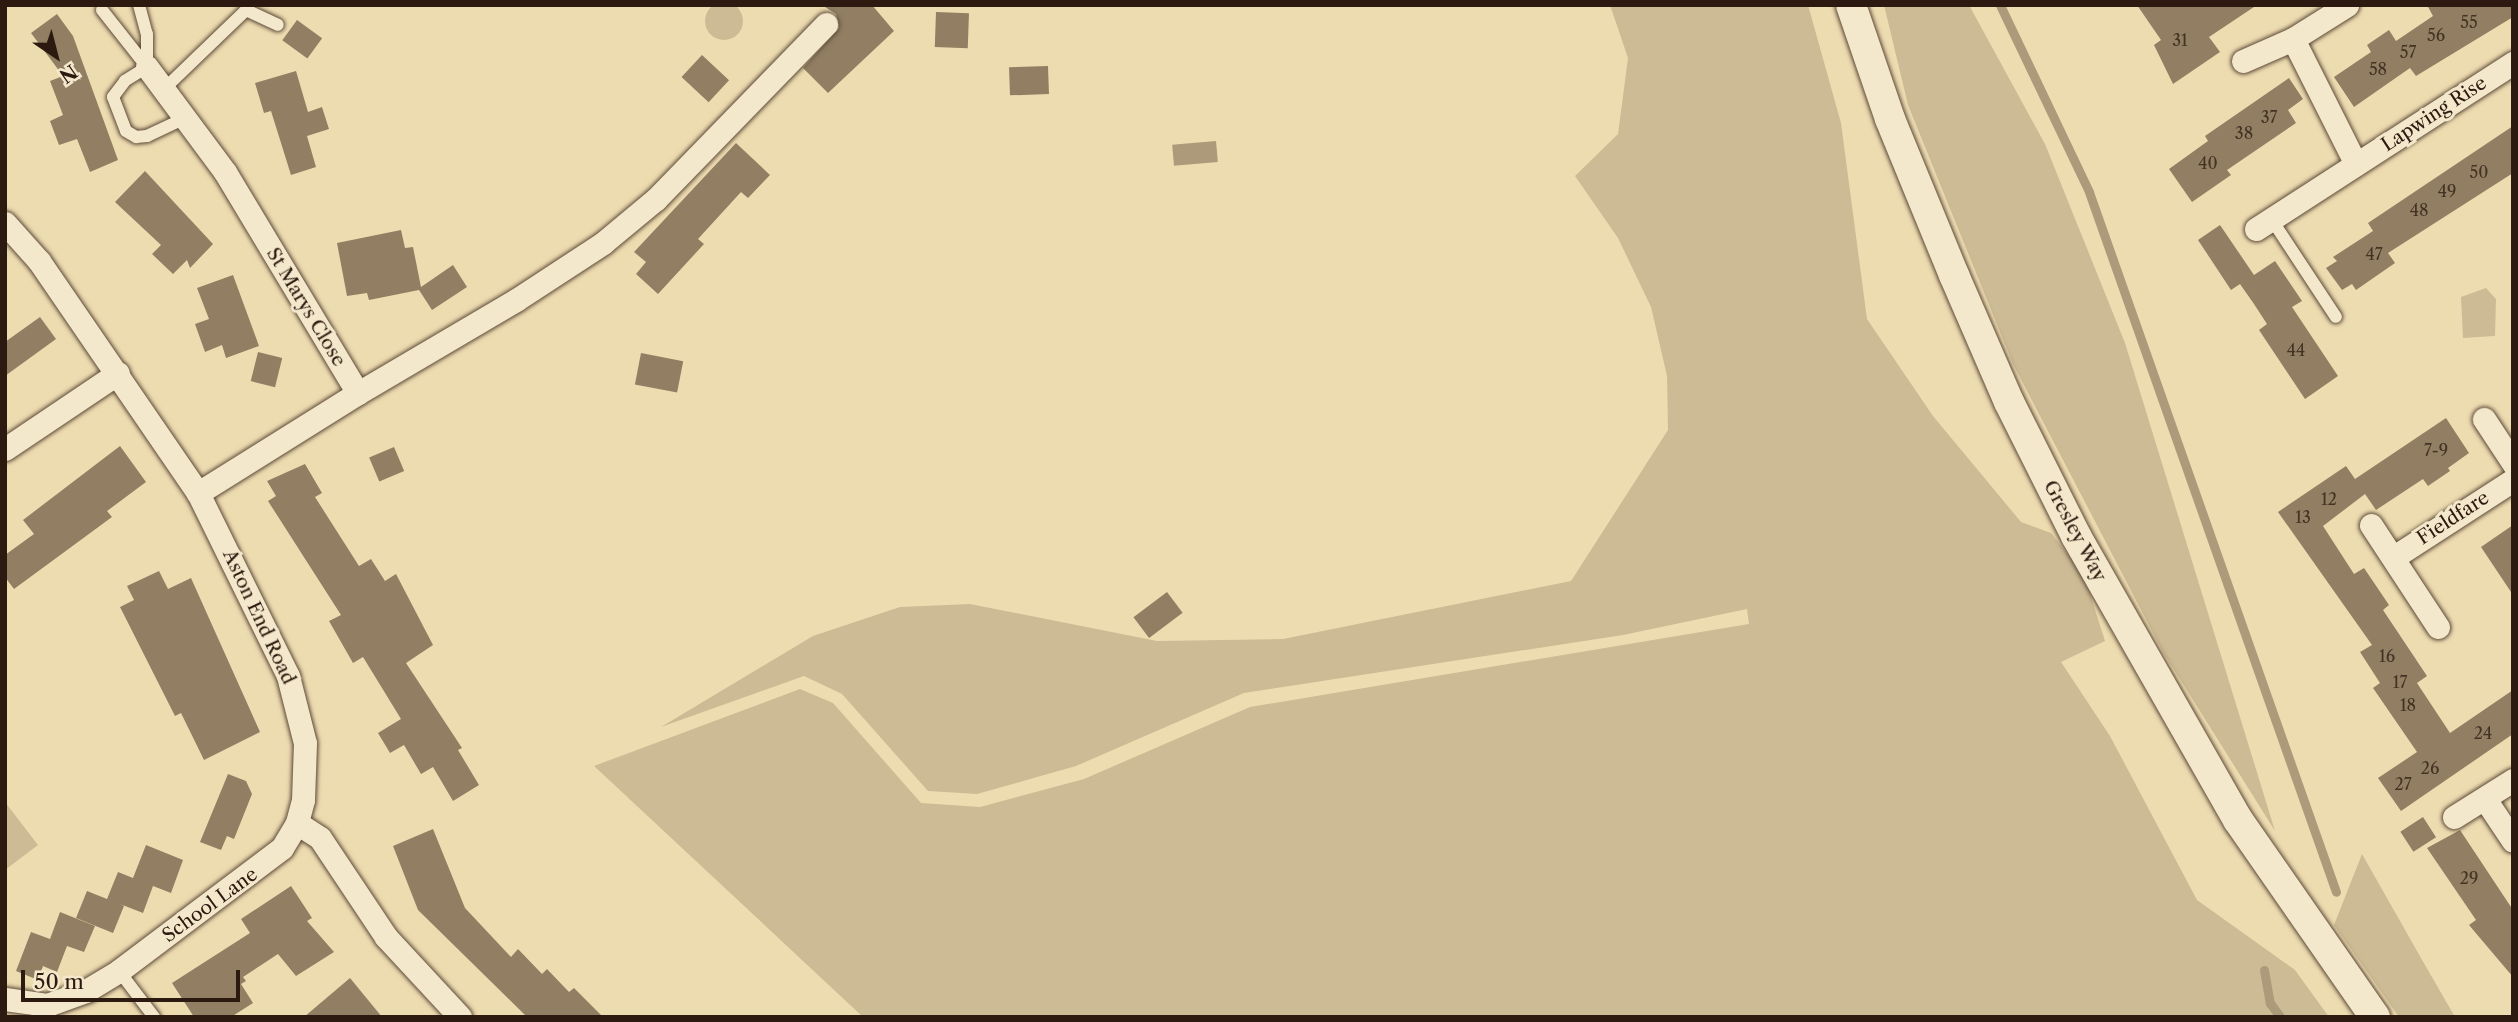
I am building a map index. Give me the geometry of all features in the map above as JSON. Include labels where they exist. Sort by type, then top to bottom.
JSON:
[{"type":"street","name":"Gresley Way","points":[[1851,5],[1890,119],[1954,275],[2009,402],[2076,536],[2238,820],[2375,1017]]},
{"type":"street","points":[[2243,61],[2293,39],[2347,5]]},
{"type":"street","points":[[198,494],[358,393],[516,300],[603,243],[656,199],[825,24]]},
{"type":"street","points":[[2293,39],[2356,164]]},
{"type":"street","name":"Lapwing Rise","points":[[2264,225],[2512,64]]},
{"type":"street","name":"St Marys Close","points":[[147,66],[254,218],[358,393]]},
{"type":"street","name":"Aston End Road","points":[[5,223],[39,261],[118,373],[198,494],[265,624],[300,711],[305,743],[303,800],[297,823]]},
{"type":"street","points":[[5,449],[118,373]]},
{"type":"street","points":[[2484,419],[2513,463]]},
{"type":"street","name":"Fieldfare","points":[[2394,557],[2513,480]]},
{"type":"street","points":[[2371,525],[2438,627]]},
{"type":"street","points":[[2454,817],[2513,780]]},
{"type":"street","points":[[2485,799],[2513,841]]},
{"type":"street","points":[[297,823],[320,838],[386,937],[460,1017]]},
{"type":"street","name":"School Lane","points":[[44,1011],[86,991],[119,971],[260,869],[289,839],[297,823]]},
{"type":"street","points":[[5,999],[44,1011]]},
{"type":"lane","points":[[139,5],[147,34],[147,66]]},
{"type":"lane","points":[[102,10],[147,66]]},
{"type":"lane","points":[[164,89],[246,10],[278,25]]},
{"type":"lane","points":[[147,66],[125,80],[113,97],[127,131],[136,137],[147,136],[185,118]]},
{"type":"lane","points":[[2264,225],[2336,317]]},
{"type":"lane","points":[[119,971],[154,1017]]},
{"type":"shaded area","points":[[724,2],[737,8],[743,21],[737,34],[724,40],[711,34],[705,21],[711,8]]},
{"type":"shaded area","points":[[1610,5],[1808,5],[1841,123],[1867,319],[1933,416],[2021,522],[2051,533],[2084,575],[2105,641],[2061,662],[2110,736],[2197,900],[2295,970],[2329,1017],[863,1017],[594,766],[800,689],[833,703],[921,803],[980,807],[1084,779],[1250,707],[1749,624],[1747,609],[1623,635],[1244,693],[1076,766],[977,794],[928,791],[842,694],[804,676],[661,727],[813,636],[900,607],[970,604],[1157,641],[1283,639],[1571,581],[1668,430],[1667,376],[1651,307],[1618,238],[1575,176],[1618,134],[1628,58]]},
{"type":"shaded area","points":[[1884,5],[1969,5],[2045,144],[2125,343],[2275,831],[2163,652],[2013,364],[1908,105]]},
{"type":"shaded area","points":[[1216,141],[1218,162],[1174,166],[1172,145]]},
{"type":"shaded area","points":[[2486,288],[2496,299],[2495,336],[2463,338],[2461,297]]},
{"type":"shaded area","points":[[5,802],[38,845],[5,870]]},
{"type":"shaded area","points":[[2362,854],[2455,1017],[2399,1017],[2334,925]]},
{"type":"building","points":[[822,5],[872,5],[894,31],[828,93],[803,68],[839,28],[836,14]]},
{"type":"building","points":[[2137,5],[2257,5],[2209,37],[2220,52],[2173,84],[2154,45],[2161,40]]},
{"type":"building","points":[[2427,5],[2513,5],[2513,17],[2416,76],[2410,68],[2354,107],[2334,77],[2371,52],[2367,45],[2389,30],[2396,41],[2433,16]]},
{"type":"building","points":[[936,12],[969,13],[968,48],[935,47]]},
{"type":"building","points":[[57,14],[73,36],[118,160],[90,172],[77,139],[59,145],[50,121],[63,115],[50,81],[63,76],[31,33]]},
{"type":"building","points":[[297,20],[322,38],[307,58],[282,40]]},
{"type":"building","points":[[702,55],[729,80],[709,102],[682,77]]},
{"type":"building","points":[[1048,66],[1049,94],[1010,95],[1009,67]]},
{"type":"building","points":[[296,71],[308,112],[322,107],[329,129],[307,136],[316,167],[291,175],[271,111],[264,113],[255,83]]},
{"type":"building","points":[[2289,78],[2303,99],[2288,110],[2296,123],[2227,170],[2231,175],[2192,202],[2169,169],[2208,141],[2205,136]]},
{"type":"building","points":[[2513,126],[2513,173],[2388,253],[2395,263],[2356,290],[2352,284],[2342,290],[2326,268],[2337,261],[2333,257],[2373,231],[2368,223]]},
{"type":"building","points":[[736,143],[770,175],[748,198],[741,192],[698,239],[704,244],[658,294],[636,274],[646,262],[634,252]]},
{"type":"building","points":[[145,171],[213,244],[190,268],[187,260],[173,274],[152,254],[161,245],[115,202]]},
{"type":"building","points":[[2220,225],[2254,275],[2275,261],[2302,301],[2292,307],[2338,376],[2305,399],[2259,330],[2267,324],[2254,304],[2240,284],[2231,290],[2198,240]]},
{"type":"building","points":[[401,230],[405,248],[413,247],[421,287],[453,265],[467,287],[432,310],[419,290],[369,300],[367,293],[347,296],[337,243]]},
{"type":"building","points":[[233,275],[259,346],[226,358],[222,345],[205,352],[195,324],[209,319],[197,288]]},
{"type":"building","points":[[40,317],[56,339],[5,376],[5,342]]},
{"type":"building","points":[[258,352],[282,358],[275,387],[251,381]]},
{"type":"building","points":[[641,353],[683,361],[677,393],[635,384]]},
{"type":"building","points":[[2446,418],[2469,453],[2448,468],[2450,471],[2428,486],[2423,479],[2376,510],[2365,494],[2323,526],[2354,574],[2364,568],[2389,605],[2383,610],[2427,676],[2417,683],[2450,733],[2513,690],[2513,734],[2401,811],[2378,778],[2417,752],[2373,688],[2380,683],[2360,652],[2372,645],[2278,512],[2346,466],[2355,479]]},
{"type":"building","points":[[120,446],[146,482],[107,511],[112,517],[14,589],[5,577],[5,555],[34,534],[23,520]]},
{"type":"building","points":[[394,447],[404,471],[379,481],[369,458]]},
{"type":"building","points":[[305,464],[322,493],[315,497],[359,566],[371,559],[385,581],[396,574],[433,645],[406,663],[462,748],[458,750],[479,785],[453,801],[433,767],[421,774],[404,745],[390,753],[378,733],[401,719],[363,657],[353,663],[329,621],[341,615],[268,501],[276,496],[267,481]]},
{"type":"building","points":[[2513,525],[2513,595],[2481,547]]},
{"type":"building","points":[[159,571],[168,589],[191,578],[260,732],[204,760],[181,713],[175,716],[120,607],[134,600],[127,586]]},
{"type":"building","points":[[1167,592],[1183,613],[1149,638],[1133,617]]},
{"type":"building","points":[[228,774],[246,781],[252,794],[234,839],[227,836],[221,850],[200,842]]},
{"type":"building","points":[[2423,817],[2436,837],[2413,852],[2400,832]]},
{"type":"building","points":[[433,829],[465,908],[511,957],[518,949],[542,974],[547,969],[569,992],[574,988],[603,1017],[527,1017],[418,910],[393,846]]},
{"type":"building","points":[[2460,830],[2513,910],[2513,977],[2469,925],[2476,920],[2427,848]]},
{"type":"building","points":[[146,845],[183,860],[171,893],[153,886],[143,913],[120,904],[124,906],[113,933],[76,918],[87,891],[107,899],[118,872],[133,878]]},
{"type":"building","points":[[291,886],[312,918],[307,921],[334,952],[296,976],[278,954],[243,977],[246,981],[241,984],[253,1003],[231,1017],[194,1017],[172,983],[250,933],[241,919]]},
{"type":"building","points":[[60,912],[95,926],[84,952],[67,946],[57,972],[43,966],[38,980],[16,971],[31,932],[50,939]]},
{"type":"building","points":[[350,978],[382,1017],[304,1017]]},
{"type":"waterway","points":[[2000,5],[2089,192],[2336,892]]},
{"type":"waterway","points":[[2264,970],[2270,1003],[2280,1017]]}]
